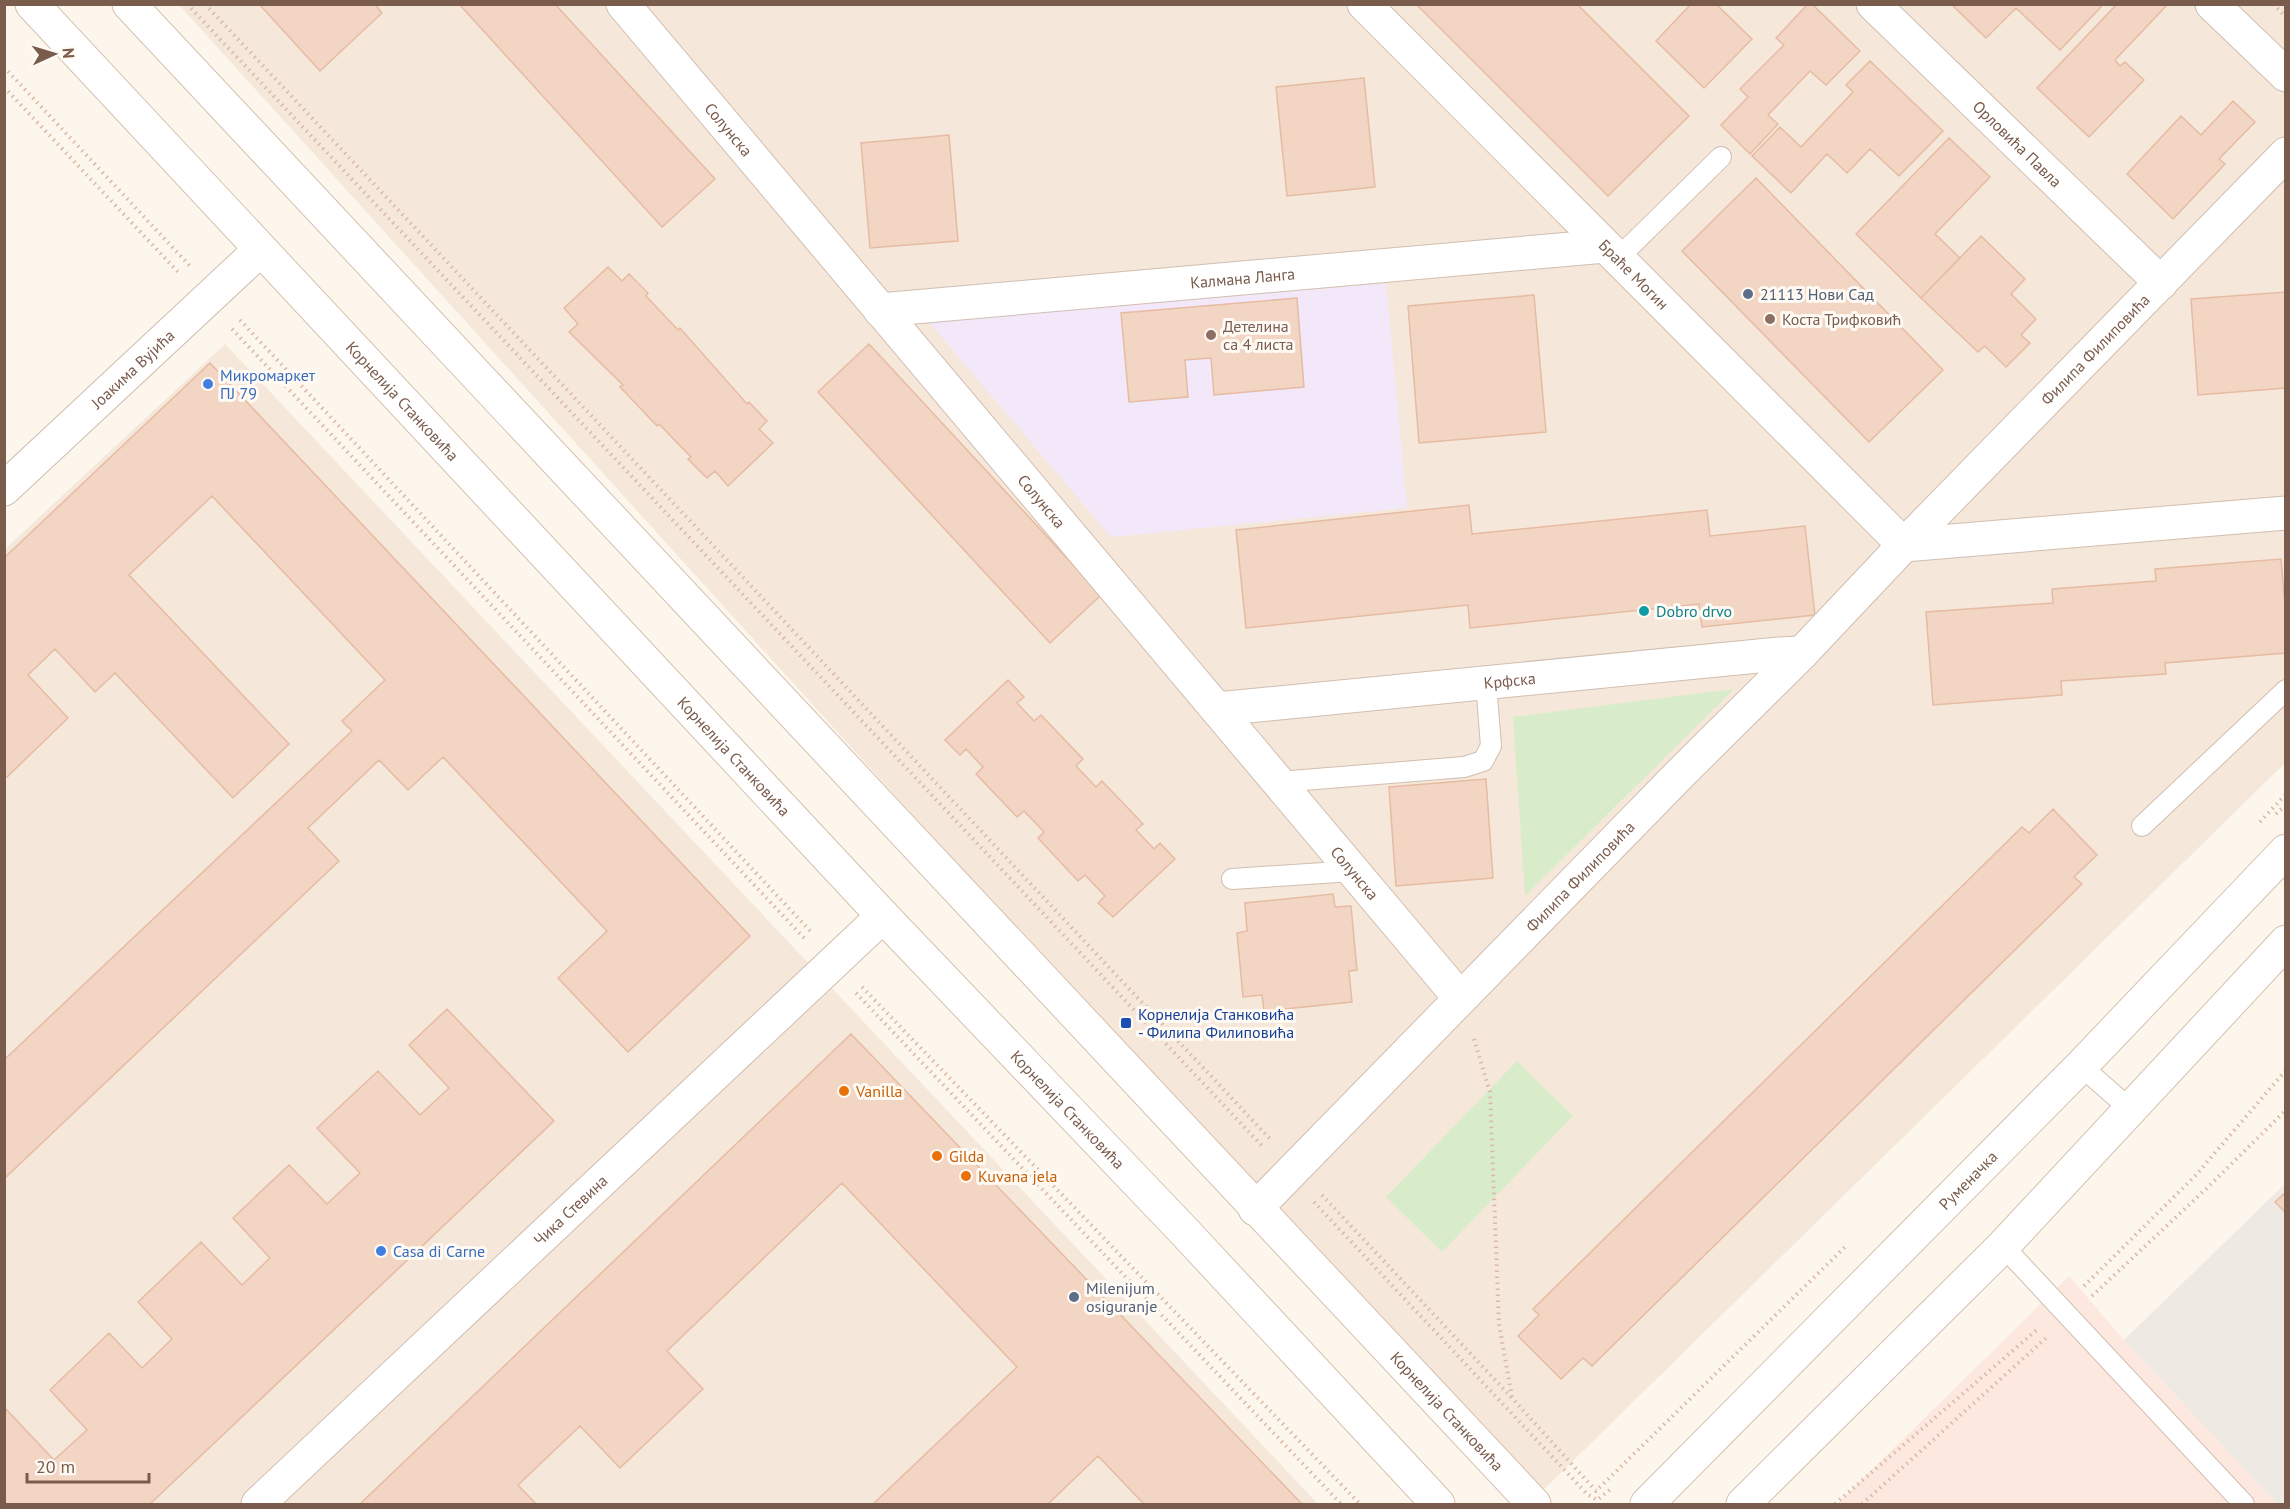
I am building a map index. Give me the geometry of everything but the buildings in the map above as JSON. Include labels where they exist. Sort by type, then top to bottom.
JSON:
[{"type":"street","name":"Корнелија Станковића","points":[[32,4],[883,916],[1182,1229],[1438,1504]]},
{"type":"street","name":"Корнелија Станковића","points":[[129,4],[1255,1209],[1534,1504]]},
{"type":"street","name":"Солунска","points":[[623,4],[1460,998]]},
{"type":"street","name":"Браће Могин","points":[[1364,4],[1904,545]]},
{"type":"street","name":"Орловића Павла","points":[[1873,4],[2161,283]]},
{"type":"street","points":[[2212,4],[2286,75]]},
{"type":"street","name":"Филипа Филиповића","points":[[1255,1209],[1680,774],[1802,653],[1904,545],[2286,154]]},
{"type":"street","name":"Јоакима Вујића","points":[[4,489],[260,250]]},
{"type":"street","name":"Калмана Ланга","points":[[880,310],[1611,252]]},
{"type":"street","points":[[1904,545],[2286,513]]},
{"type":"street","name":"Крфска","points":[[1217,709],[1802,653]]},
{"type":"street","name":"Руменачка","points":[[1647,1504],[2081,1066],[2286,851]]},
{"type":"street","name":"Чика Стевина","points":[[258,1504],[883,916]]},
{"type":"street","points":[[1743,1504],[2002,1246],[2286,942]]},
{"type":"lane","points":[[1611,252],[1721,157]]},
{"type":"lane","points":[[1279,782],[1464,766],[1483,761],[1491,746],[1486,683]]},
{"type":"lane","points":[[2142,826],[2286,690]]},
{"type":"lane","points":[[1232,879],[1353,871]]},
{"type":"lane","points":[[2081,1066],[2131,1110]]},
{"type":"lane","points":[[2002,1246],[2244,1504]]},
{"type":"path","points":[[187,4],[1293,1172],[1512,1398],[1596,1491],[1848,1243]]},
{"type":"path","points":[[205,4],[1293,1172],[1593,1499]]},
{"type":"path","points":[[2273,4],[2286,17]]},
{"type":"path","points":[[4,67],[210,297],[1341,1504]]},
{"type":"path","points":[[4,87],[210,297],[833,963],[1360,1504]]},
{"type":"path","points":[[2254,828],[2286,794]]},
{"type":"path","points":[[1460,998],[1491,1092],[1499,1324],[1512,1398]]},
{"type":"shaded area","points":[[179,5],[2285,5],[2285,763],[1533,1500]]},
{"type":"shaded area","points":[[1386,283],[1407,508],[1111,537],[929,322]]},
{"type":"shaded area","points":[[225,344],[1318,1504],[5,1504],[5,549]]},
{"type":"shaded area","points":[[2285,1184],[2285,1504],[2277,1504],[2124,1340]]},
{"type":"shaded area","points":[[2069,1276],[2124,1340],[2277,1504],[1837,1504]]},
{"type":"green space","points":[[1734,689],[1525,896],[1513,717]]},
{"type":"green space","points":[[1517,1061],[1573,1116],[1442,1252],[1386,1197]]},
{"type":"place","name":"21113 Нови Сад","points":[[1748,294]]},
{"type":"place","name":"Коста Трифковић","points":[[1770,319]]},
{"type":"place","name":"Детелина са 4 листа","points":[[1211,335]]},
{"type":"place","name":"Микромаркет ПЈ 79","points":[[208,384]]},
{"type":"place","name":"Dobro drvo","points":[[1644,611]]},
{"type":"place","name":"Корнелија Станковића - Филипа Филиповића","points":[[1126,1023]]},
{"type":"place","name":"Vanilla","points":[[844,1091]]},
{"type":"place","name":"Gilda","points":[[937,1156]]},
{"type":"place","name":"Kuvana jela","points":[[966,1176]]},
{"type":"place","name":"Casa di Carne","points":[[381,1251]]},
{"type":"place","name":"Milenijum osiguranje","points":[[1074,1297]]}]
